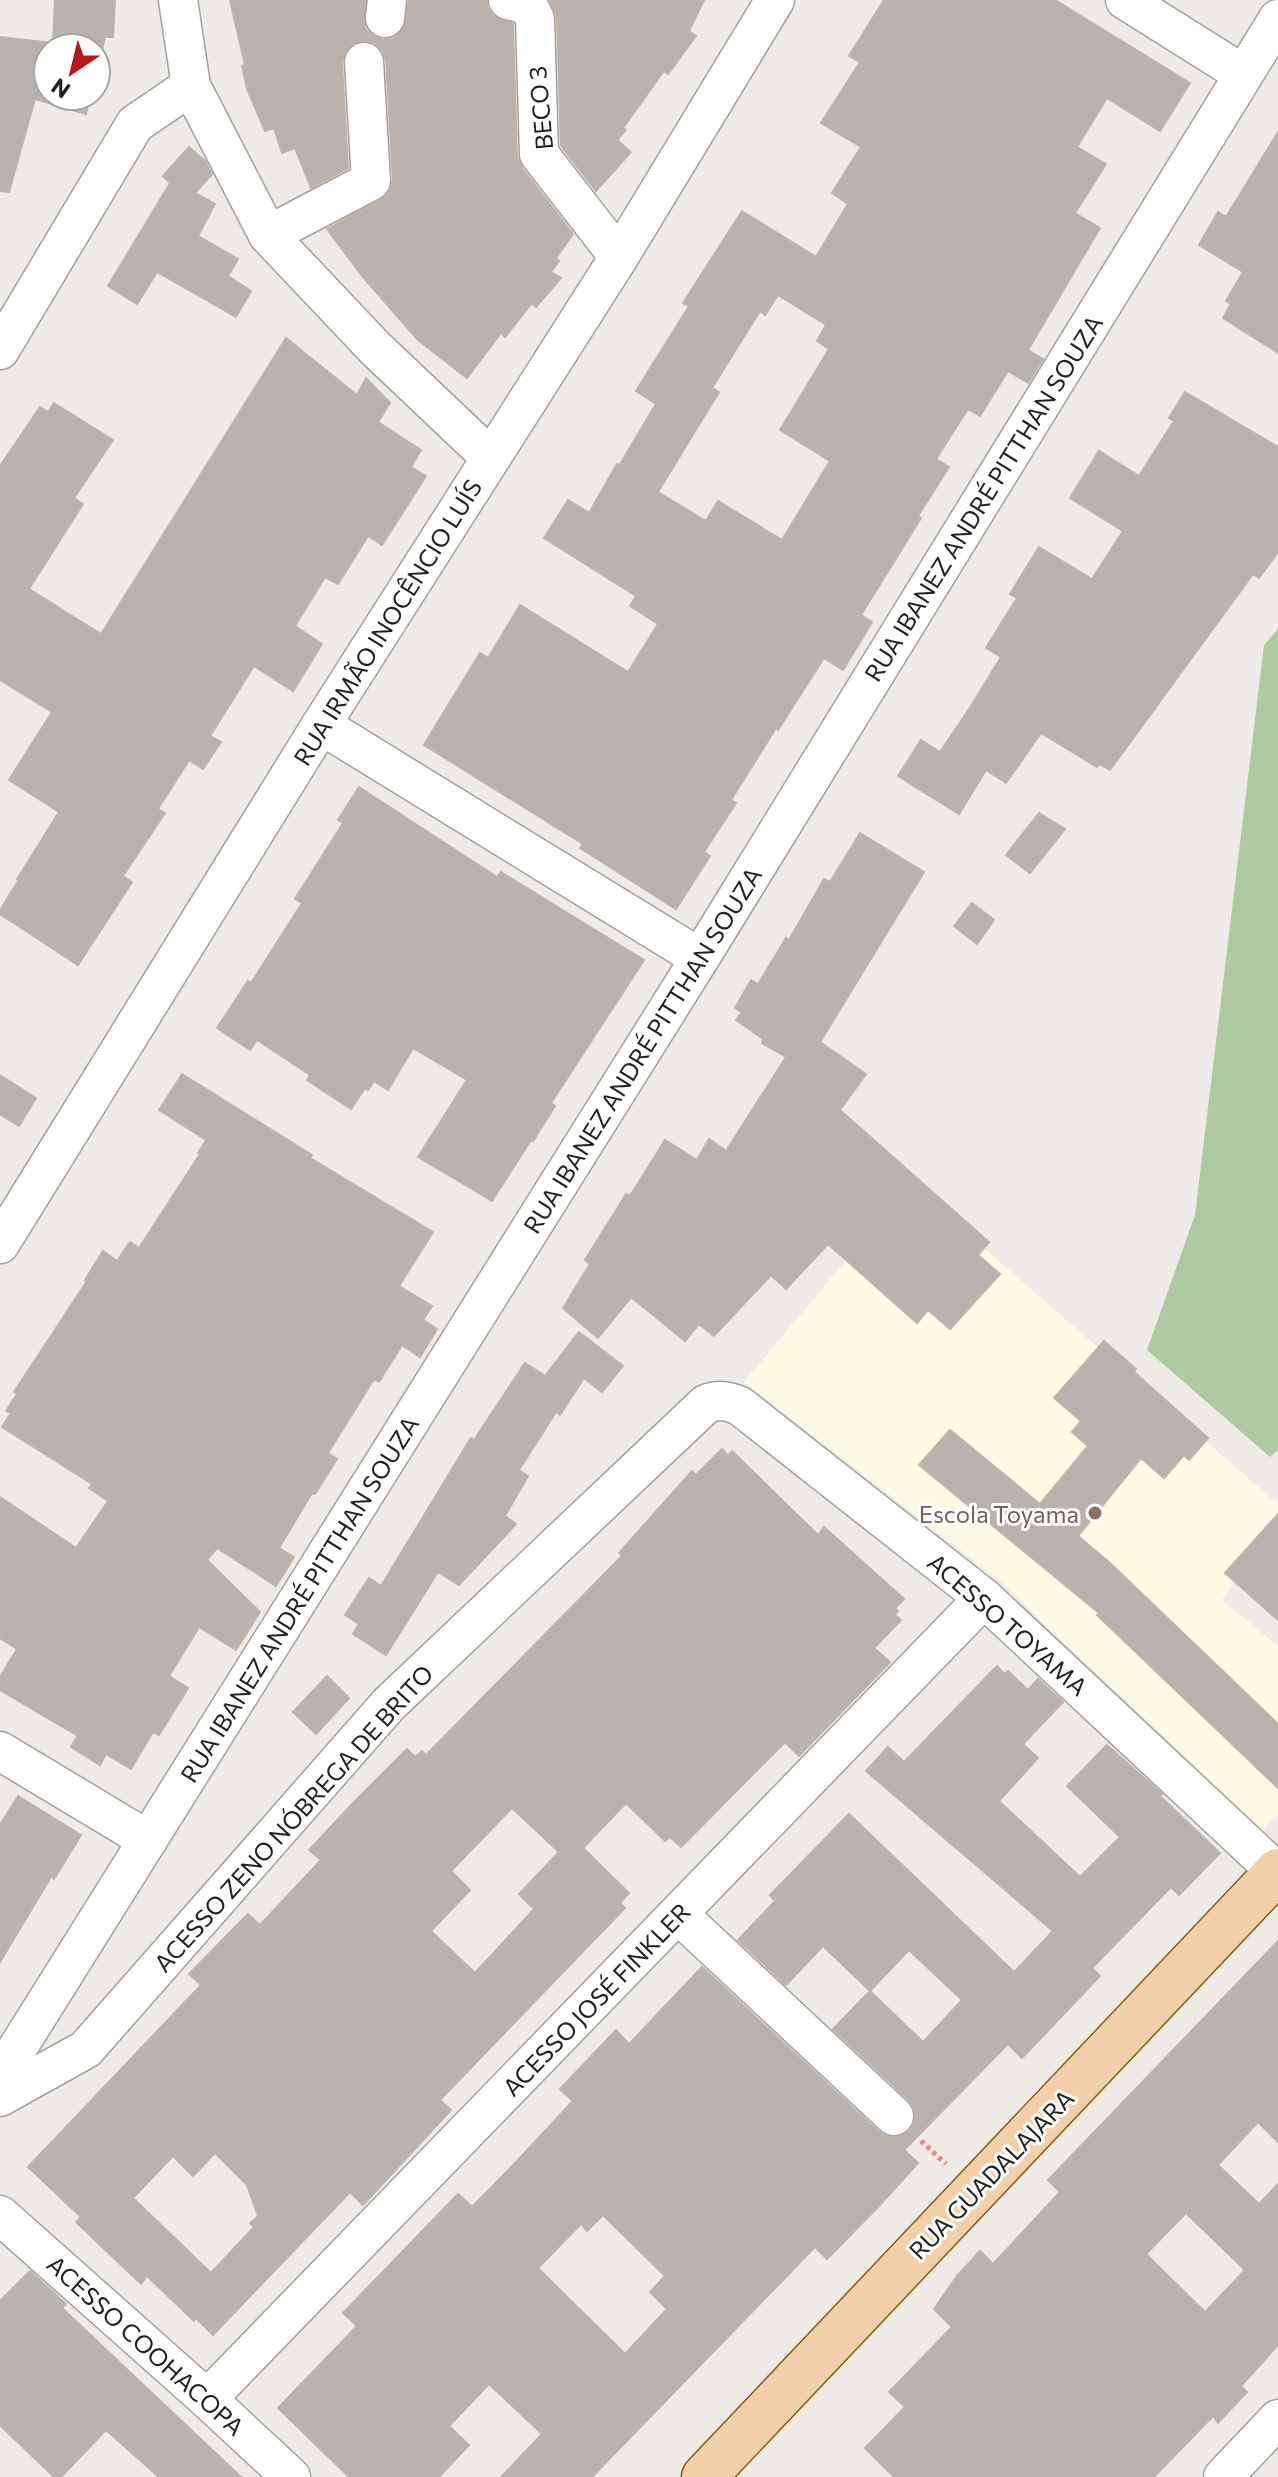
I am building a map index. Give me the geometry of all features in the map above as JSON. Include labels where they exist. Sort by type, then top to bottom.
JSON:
[{"type":"main road","name":"RUA GUADALAJARA","points":[[704,2477],[1278,1872]]},
{"type":"street","points":[[178,0],[191,86],[268,235],[375,348],[491,458]]},
{"type":"street","name":"BECO 3","points":[[508,0],[528,5],[535,19],[539,154],[619,257]]},
{"type":"street","points":[[1125,0],[1243,74]]},
{"type":"street","name":"RUA IRMÃO INOCÊNCIO LUÍS","points":[[0,1244],[321,725],[619,257],[772,1]]},
{"type":"street","name":"RUA IBANEZ ANDRÉ PITTHAN SOUZA","points":[[0,2076],[700,958],[1278,19]]},
{"type":"street","points":[[268,235],[371,181],[364,62]]},
{"type":"street","points":[[0,350],[135,124],[191,86]]},
{"type":"street","points":[[321,725],[700,958]]},
{"type":"street","name":"ACESSO TOYAMA","points":[[720,1400],[740,1406],[984,1598],[1278,1872]]},
{"type":"street","name":"ACESSO ZENO NÓBREGA DE BRITO","points":[[0,2097],[86,2049],[389,1704],[706,1404],[720,1400]]},
{"type":"street","name":"ACESSO JOSÉ FINKLER","points":[[207,2399],[984,1598]]},
{"type":"street","points":[[0,1751],[148,1840]]},
{"type":"street","points":[[679,1915],[894,2116]]},
{"type":"street","name":"ACESSO COOHACOPA","points":[[0,2215],[291,2477]]},
{"type":"street","points":[[1223,2477],[1278,2419]]},
{"type":"path","points":[[894,2116],[975,2191]]},
{"type":"shaded area","name":"Escola Toyama","points":[[910,1184],[1278,1504],[1278,1522],[1222,1600],[1278,1646],[1278,1815],[1262,1830],[999,1580],[744,1382]]},
{"type":"green space","points":[[1278,629],[1278,1450],[1270,1457],[1147,1350],[1195,1215],[1264,645]]},
{"type":"building","points":[[55,0],[115,0],[113,37],[112,32],[54,32]]},
{"type":"building","points":[[230,0],[365,0],[365,28],[383,40],[394,38],[403,30],[409,0],[487,0],[487,7],[493,16],[513,24],[517,156],[522,168],[573,234],[556,258],[559,261],[551,272],[561,278],[536,307],[532,303],[505,337],[501,333],[467,378],[418,340],[363,277],[327,229],[381,200],[390,191],[393,180],[383,51],[375,43],[363,40],[353,43],[345,51],[342,63],[348,168],[311,188],[295,148],[282,153],[274,128],[265,131],[247,89],[242,66],[245,65]]},
{"type":"building","points":[[550,0],[704,0],[689,31],[696,36],[668,74],[664,71],[617,140],[631,152],[596,191],[561,146],[557,18]]},
{"type":"building","points":[[884,0],[1055,0],[1190,83],[1160,131],[1107,98],[1077,147],[1106,164],[1075,213],[1100,228],[1028,350],[1043,359],[1028,383],[1008,371],[980,416],[968,409],[936,459],[949,467],[861,615],[872,622],[843,670],[824,658],[778,730],[776,728],[731,800],[736,803],[704,852],[710,856],[676,909],[580,848],[583,844],[424,745],[480,653],[488,658],[520,605],[628,672],[658,624],[630,606],[636,596],[544,538],[568,500],[589,513],[617,464],[619,466],[656,404],[636,391],[689,306],[683,303],[742,211],[816,257],[848,204],[832,193],[861,147],[821,123],[860,62],[849,56]],"holes":[[[778,295],[826,325],[817,341],[829,349],[780,430],[830,461],[782,540],[718,501],[706,521],[658,492],[719,392],[712,388],[760,311],[765,315]]]},
{"type":"building","points":[[0,37],[32,41],[32,110],[9,192],[0,191]]},
{"type":"building","points":[[1278,132],[1278,353],[1223,318],[1231,304],[1226,301],[1243,272],[1199,245],[1218,212],[1226,217]]},
{"type":"building","points":[[189,147],[205,161],[212,174],[195,193],[215,204],[198,236],[238,259],[228,276],[251,291],[236,317],[157,272],[137,304],[108,286],[170,183],[163,176]]},
{"type":"building","points":[[286,338],[357,395],[366,378],[390,403],[378,422],[421,450],[411,467],[426,476],[382,545],[368,536],[338,584],[325,577],[295,626],[322,644],[293,691],[254,666],[210,736],[221,742],[203,769],[189,760],[158,809],[165,813],[123,876],[132,882],[78,965],[0,914],[17,879],[59,812],[9,780],[52,712],[0,680],[0,466],[40,407],[48,412],[54,403],[113,440],[74,498],[83,504],[29,589],[101,634]]},
{"type":"building","points":[[1185,392],[1278,447],[1278,552],[1259,578],[1253,574],[1110,770],[1099,764],[1097,767],[1041,733],[1006,783],[986,770],[959,814],[898,776],[921,740],[940,752],[971,706],[1001,657],[986,648],[1017,598],[1010,594],[1039,547],[1092,579],[1123,531],[1070,498],[1099,451],[1139,476],[1174,421],[1169,418]]},
{"type":"building","points":[[359,787],[497,877],[501,872],[644,960],[551,1103],[555,1106],[533,1141],[492,1201],[418,1157],[467,1080],[413,1048],[388,1090],[374,1081],[368,1090],[365,1088],[351,1109],[307,1080],[310,1075],[257,1040],[250,1050],[217,1028],[248,981],[251,983],[302,903],[295,899],[343,823],[338,820]]},
{"type":"building","points":[[1039,813],[1065,829],[1030,873],[1006,855]]},
{"type":"building","points":[[860,833],[924,872],[820,1042],[866,1074],[840,1110],[989,1242],[978,1255],[1000,1274],[950,1329],[928,1310],[917,1323],[828,1244],[786,1289],[771,1275],[714,1336],[699,1324],[685,1341],[631,1297],[598,1338],[563,1308],[590,1264],[585,1260],[626,1194],[630,1196],[665,1140],[697,1160],[709,1139],[726,1151],[786,1057],[762,1043],[763,1039],[736,1020],[742,1012],[735,1008],[751,980],[758,984],[786,938],[789,940],[824,879],[830,882]]},
{"type":"building","points":[[972,903],[994,920],[977,944],[954,926]]},
{"type":"building","points":[[182,1074],[312,1155],[310,1158],[433,1232],[399,1286],[432,1306],[423,1320],[437,1329],[420,1357],[402,1345],[379,1382],[374,1379],[328,1453],[337,1459],[279,1548],[294,1557],[276,1586],[217,1548],[207,1560],[260,1612],[236,1650],[199,1627],[169,1676],[188,1688],[159,1735],[153,1732],[131,1769],[106,1754],[100,1765],[71,1747],[78,1736],[0,1690],[0,1677],[17,1649],[0,1638],[0,1497],[76,1548],[108,1501],[89,1488],[92,1484],[2,1427],[11,1413],[6,1411],[17,1394],[14,1392],[87,1281],[103,1251],[117,1261],[130,1242],[139,1248],[200,1154],[206,1140],[159,1110]]},
{"type":"building","points":[[0,1075],[36,1098],[19,1126],[0,1114]]},
{"type":"building","points":[[579,1332],[623,1366],[602,1392],[584,1378],[560,1415],[556,1412],[519,1470],[528,1476],[505,1516],[516,1524],[459,1585],[438,1572],[386,1655],[353,1634],[359,1624],[345,1615],[369,1578],[381,1586],[471,1438],[474,1440],[525,1363],[545,1376]]},
{"type":"building","points":[[1104,1341],[1208,1438],[1189,1460],[1184,1455],[1164,1478],[1141,1458],[1078,1536],[1278,1724],[1278,1788],[1097,1615],[1099,1613],[919,1465],[950,1430],[1040,1504],[1088,1446],[1072,1432],[1081,1421],[1054,1398]]},
{"type":"building","points":[[722,1449],[728,1456],[732,1451],[818,1535],[824,1527],[904,1599],[895,1608],[898,1611],[895,1615],[901,1620],[874,1648],[890,1662],[799,1756],[785,1742],[681,1847],[670,1837],[665,1841],[626,1803],[583,1848],[629,1893],[620,1903],[625,1908],[440,2100],[451,2110],[363,2205],[350,2192],[213,2335],[147,2276],[141,2284],[76,2222],[81,2217],[28,2167],[201,1985],[189,1974],[248,1914],[260,1925],[321,1860],[309,1850],[355,1801],[407,1749],[415,1757],[422,1751],[426,1755],[622,1556],[619,1553],[692,1471],[696,1475]],"holes":[[[512,1808],[559,1852],[519,1894],[534,1909],[475,1973],[431,1931],[470,1890],[451,1871]],[[215,2153],[247,2185],[258,2216],[250,2223],[254,2227],[211,2273],[133,2198],[173,2156],[193,2176]]]},
{"type":"building","points":[[1278,1514],[1278,1620],[1225,1573]]},
{"type":"building","points":[[997,1666],[1004,1674],[1008,1671],[1028,1690],[1038,1679],[1063,1702],[1023,1744],[1038,1758],[999,1801],[1080,1877],[1120,1837],[1067,1786],[1107,1745],[1162,1794],[1160,1796],[1220,1853],[1179,1895],[1171,1887],[1092,1968],[1100,1976],[1022,2058],[1008,2044],[904,2150],[918,2163],[879,2206],[827,2259],[815,2247],[592,2477],[501,2477],[542,2434],[489,2384],[449,2426],[469,2445],[439,2477],[349,2477],[278,2408],[357,2326],[343,2313],[458,2194],[472,2207],[516,2162],[573,2101],[560,2089],[616,2030],[629,2044],[702,1967],[879,2132],[888,2137],[900,2137],[911,2130],[915,2110],[910,2101],[833,2029],[870,1991],[823,1946],[786,1985],[738,1940],[775,1901],[770,1895],[849,1814],[1014,1972],[1053,1931],[866,1771],[888,1747],[904,1762]],"holes":[[[909,1950],[962,2000],[923,2042],[870,1991]],[[603,2215],[665,2276],[650,2292],[667,2309],[625,2354],[538,2268],[581,2224],[587,2231]]]},
{"type":"building","points":[[327,1676],[349,1698],[316,1734],[293,1712]]},
{"type":"building","points":[[18,1796],[81,1835],[54,1879],[51,1877],[0,1962],[0,1825]]},
{"type":"building","points":[[1278,1941],[1278,2142],[1258,2122],[1218,2165],[1259,2204],[1278,2184],[1278,2345],[1241,2386],[1247,2392],[1218,2423],[1213,2416],[1154,2477],[894,2477],[865,2448],[905,2407],[889,2392],[952,2327],[934,2309],[957,2276],[980,2251],[993,2264],[1060,2192],[1048,2180]],"holes":[[[1186,2213],[1245,2270],[1205,2312],[1146,2254]]]},
{"type":"building","points":[[30,2271],[66,2304],[62,2308],[241,2477],[159,2477],[106,2430],[61,2477],[54,2477],[0,2425],[0,2301]]},
{"type":"place","name":"Escola Toyama","points":[[1095,1513]]}]
